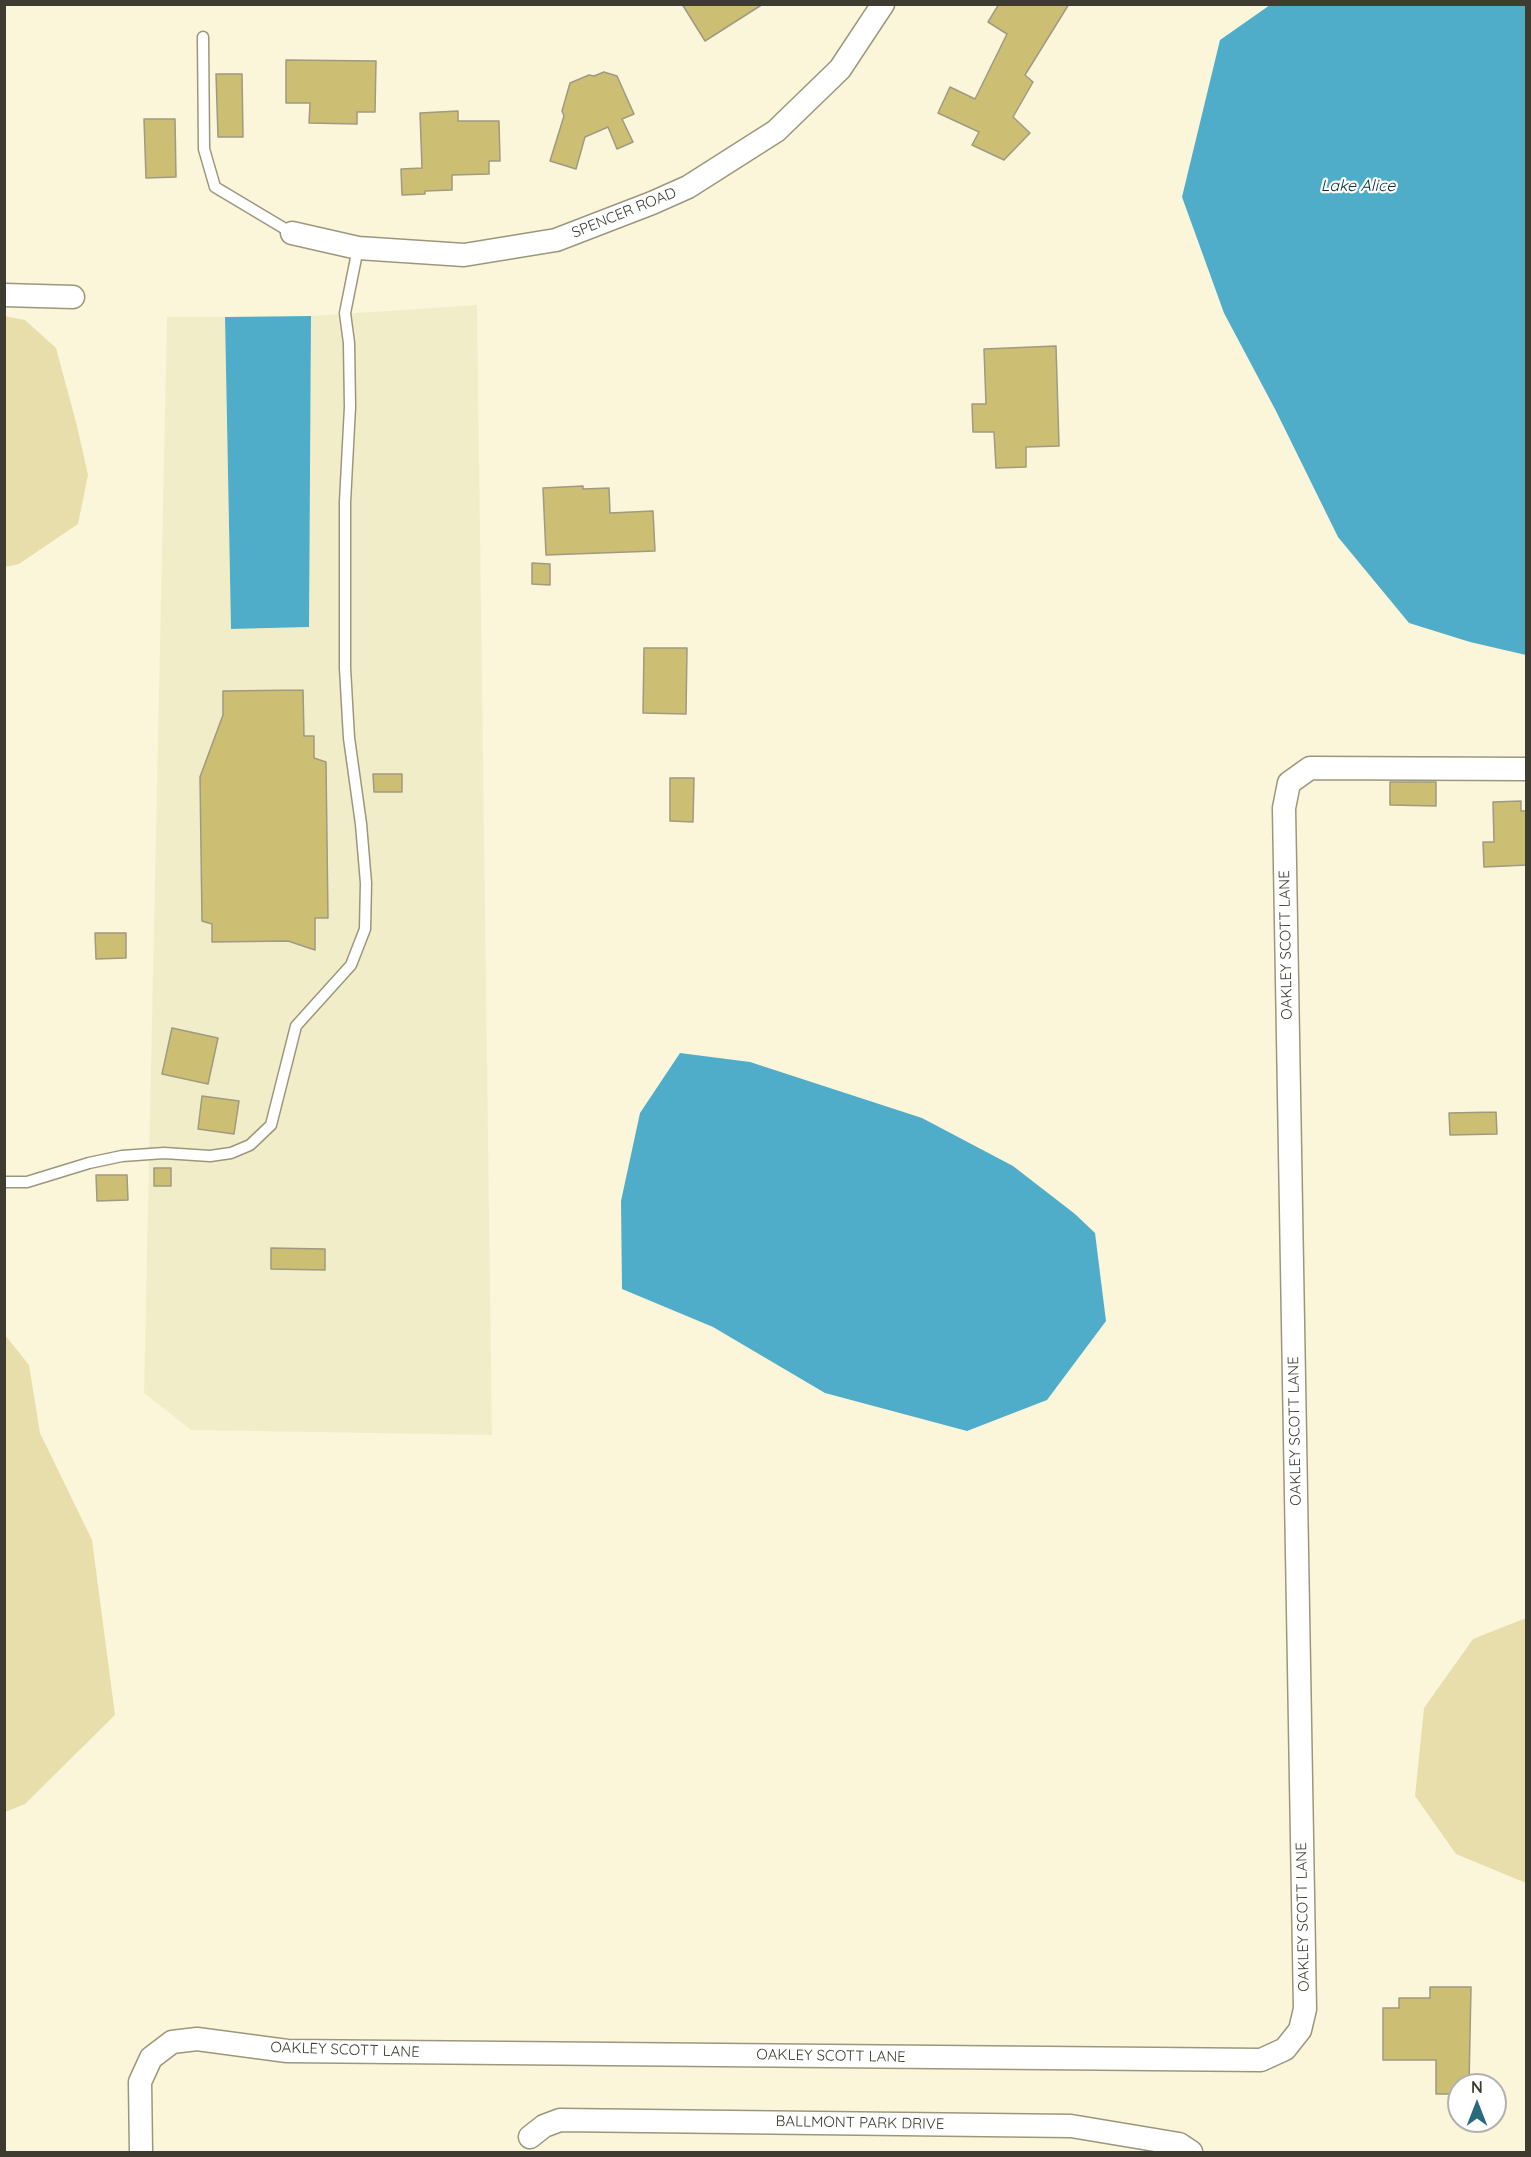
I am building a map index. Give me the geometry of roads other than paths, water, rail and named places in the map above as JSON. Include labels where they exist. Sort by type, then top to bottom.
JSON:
[{"type":"street","name":"SPENCER ROAD","points":[[292,233],[358,248],[464,255],[556,240],[652,204],[688,187],[776,131],[840,69],[883,4]]},
{"type":"street","points":[[4,295],[73,297]]},
{"type":"street","name":"OAKLEY SCOTT LANE","points":[[141,2152],[140,2082],[151,2058],[172,2042],[197,2039],[298,2051],[1261,2060],[1285,2049],[1300,2030],[1305,2009],[1284,808],[1289,783],[1310,768],[1527,769]]},
{"type":"street","name":"BALLMONT PARK DRIVE","points":[[530,2137],[544,2126],[560,2120],[1071,2126],[1179,2144],[1191,2152]]},
{"type":"lane","points":[[203,37],[204,149],[215,187],[292,233]]},
{"type":"lane","points":[[4,1182],[27,1182],[89,1163],[122,1156],[164,1153],[210,1156],[231,1153],[250,1145],[271,1125],[296,1026],[351,965],[362,938],[365,928],[366,883],[350,738],[345,668],[345,502],[350,407],[350,343],[345,313],[358,248]]},
{"type":"water","name":"Lake Alice","points":[[1270,5],[1526,5],[1526,655],[1470,642],[1409,623],[1338,537],[1276,411],[1224,313],[1182,197],[1220,40]]},
{"type":"water","points":[[311,316],[309,627],[231,629],[225,317]]},
{"type":"water","points":[[680,1053],[750,1062],[922,1118],[1013,1166],[1075,1214],[1095,1233],[1106,1321],[1047,1400],[967,1431],[825,1393],[713,1327],[622,1289],[621,1201],[640,1113]]}]
